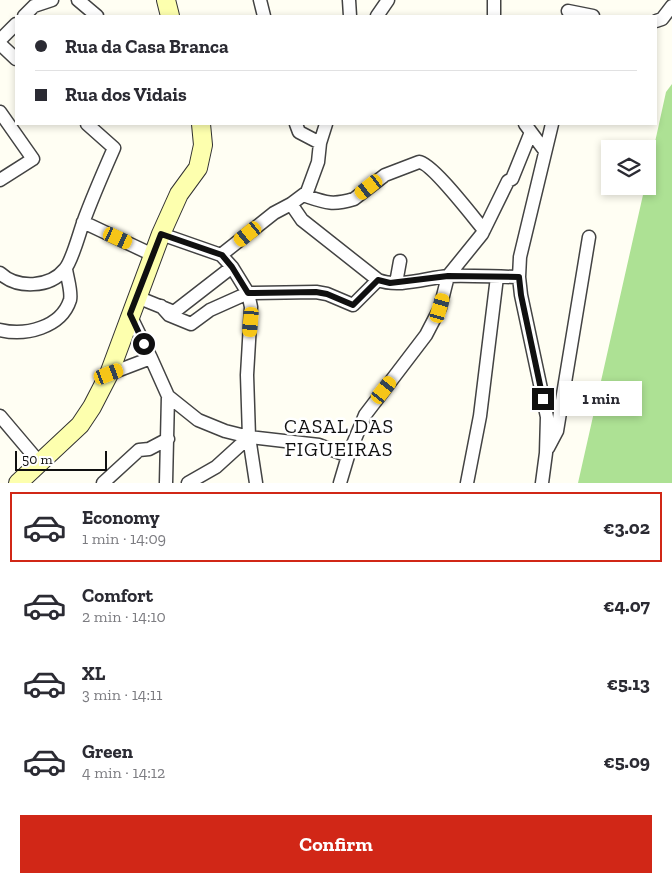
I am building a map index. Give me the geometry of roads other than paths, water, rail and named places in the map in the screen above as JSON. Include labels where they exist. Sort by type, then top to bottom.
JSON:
[{"type":"street","points":[[25,15],[34,6],[52,0]]},
{"type":"street","points":[[78,0],[96,15]]},
{"type":"street","points":[[166,0],[170,15]]},
{"type":"street","points":[[260,0],[264,15]]},
{"type":"street","points":[[349,0],[350,15]]},
{"type":"street","points":[[378,15],[388,0]]},
{"type":"street","points":[[494,0],[494,15]]},
{"type":"street","points":[[657,21],[662,19],[672,6]]},
{"type":"street","points":[[568,9],[589,15]]},
{"type":"street","points":[[0,40],[15,25]]},
{"type":"street","points":[[0,44],[15,58]]},
{"type":"street","points":[[0,112],[33,159],[0,180]]},
{"type":"street","points":[[0,330],[9,332],[29,331],[46,326],[62,314],[70,299],[66,269],[83,222],[114,148],[88,125]]},
{"type":"street","points":[[18,483],[80,424],[92,407],[109,374],[161,234],[179,194],[198,168],[203,145],[201,125]]},
{"type":"street","points":[[296,125],[299,132],[320,143]]},
{"type":"street","points":[[222,255],[274,213],[291,204],[306,192],[318,162],[320,143],[326,125]]},
{"type":"street","points":[[542,483],[546,453],[547,417],[521,295],[519,277],[520,258],[552,125]]},
{"type":"street","points":[[528,128],[545,151]]},
{"type":"street","points":[[340,483],[359,427],[369,410],[431,328],[440,308],[448,276],[484,230],[508,181],[512,179],[528,128]]},
{"type":"street","points":[[303,195],[327,203],[349,201],[385,175],[419,162],[423,163],[437,176],[484,230]]},
{"type":"street","points":[[291,204],[302,220],[378,280],[384,282],[396,283],[448,276],[519,277]]},
{"type":"street","points":[[83,222],[153,255]]},
{"type":"street","points":[[161,234],[222,255],[248,293],[251,307],[247,374],[249,437],[256,483]]},
{"type":"street","points":[[546,453],[556,431],[589,237]]},
{"type":"street","points":[[396,283],[400,261]]},
{"type":"street","points":[[137,297],[174,312],[232,267]]},
{"type":"street","points":[[0,273],[17,283],[40,284],[54,279],[66,269]]},
{"type":"street","points":[[467,483],[480,416],[497,277]]},
{"type":"street","points":[[161,306],[169,315],[192,324],[210,310],[248,293],[316,292],[327,294],[353,305],[378,280]]},
{"type":"street","points":[[130,314],[168,396],[166,483]]},
{"type":"street","points":[[109,374],[151,358]]},
{"type":"street","points":[[168,396],[198,420],[225,431],[249,437],[319,445],[348,456]]},
{"type":"street","points":[[0,416],[39,462]]},
{"type":"street","points":[[188,483],[216,467],[249,437]]},
{"type":"street","points":[[103,483],[139,450],[149,449],[168,439]]},
{"type":"district","name":"CASAL DAS FIGUEIRAS","points":[[339,438]]}]
